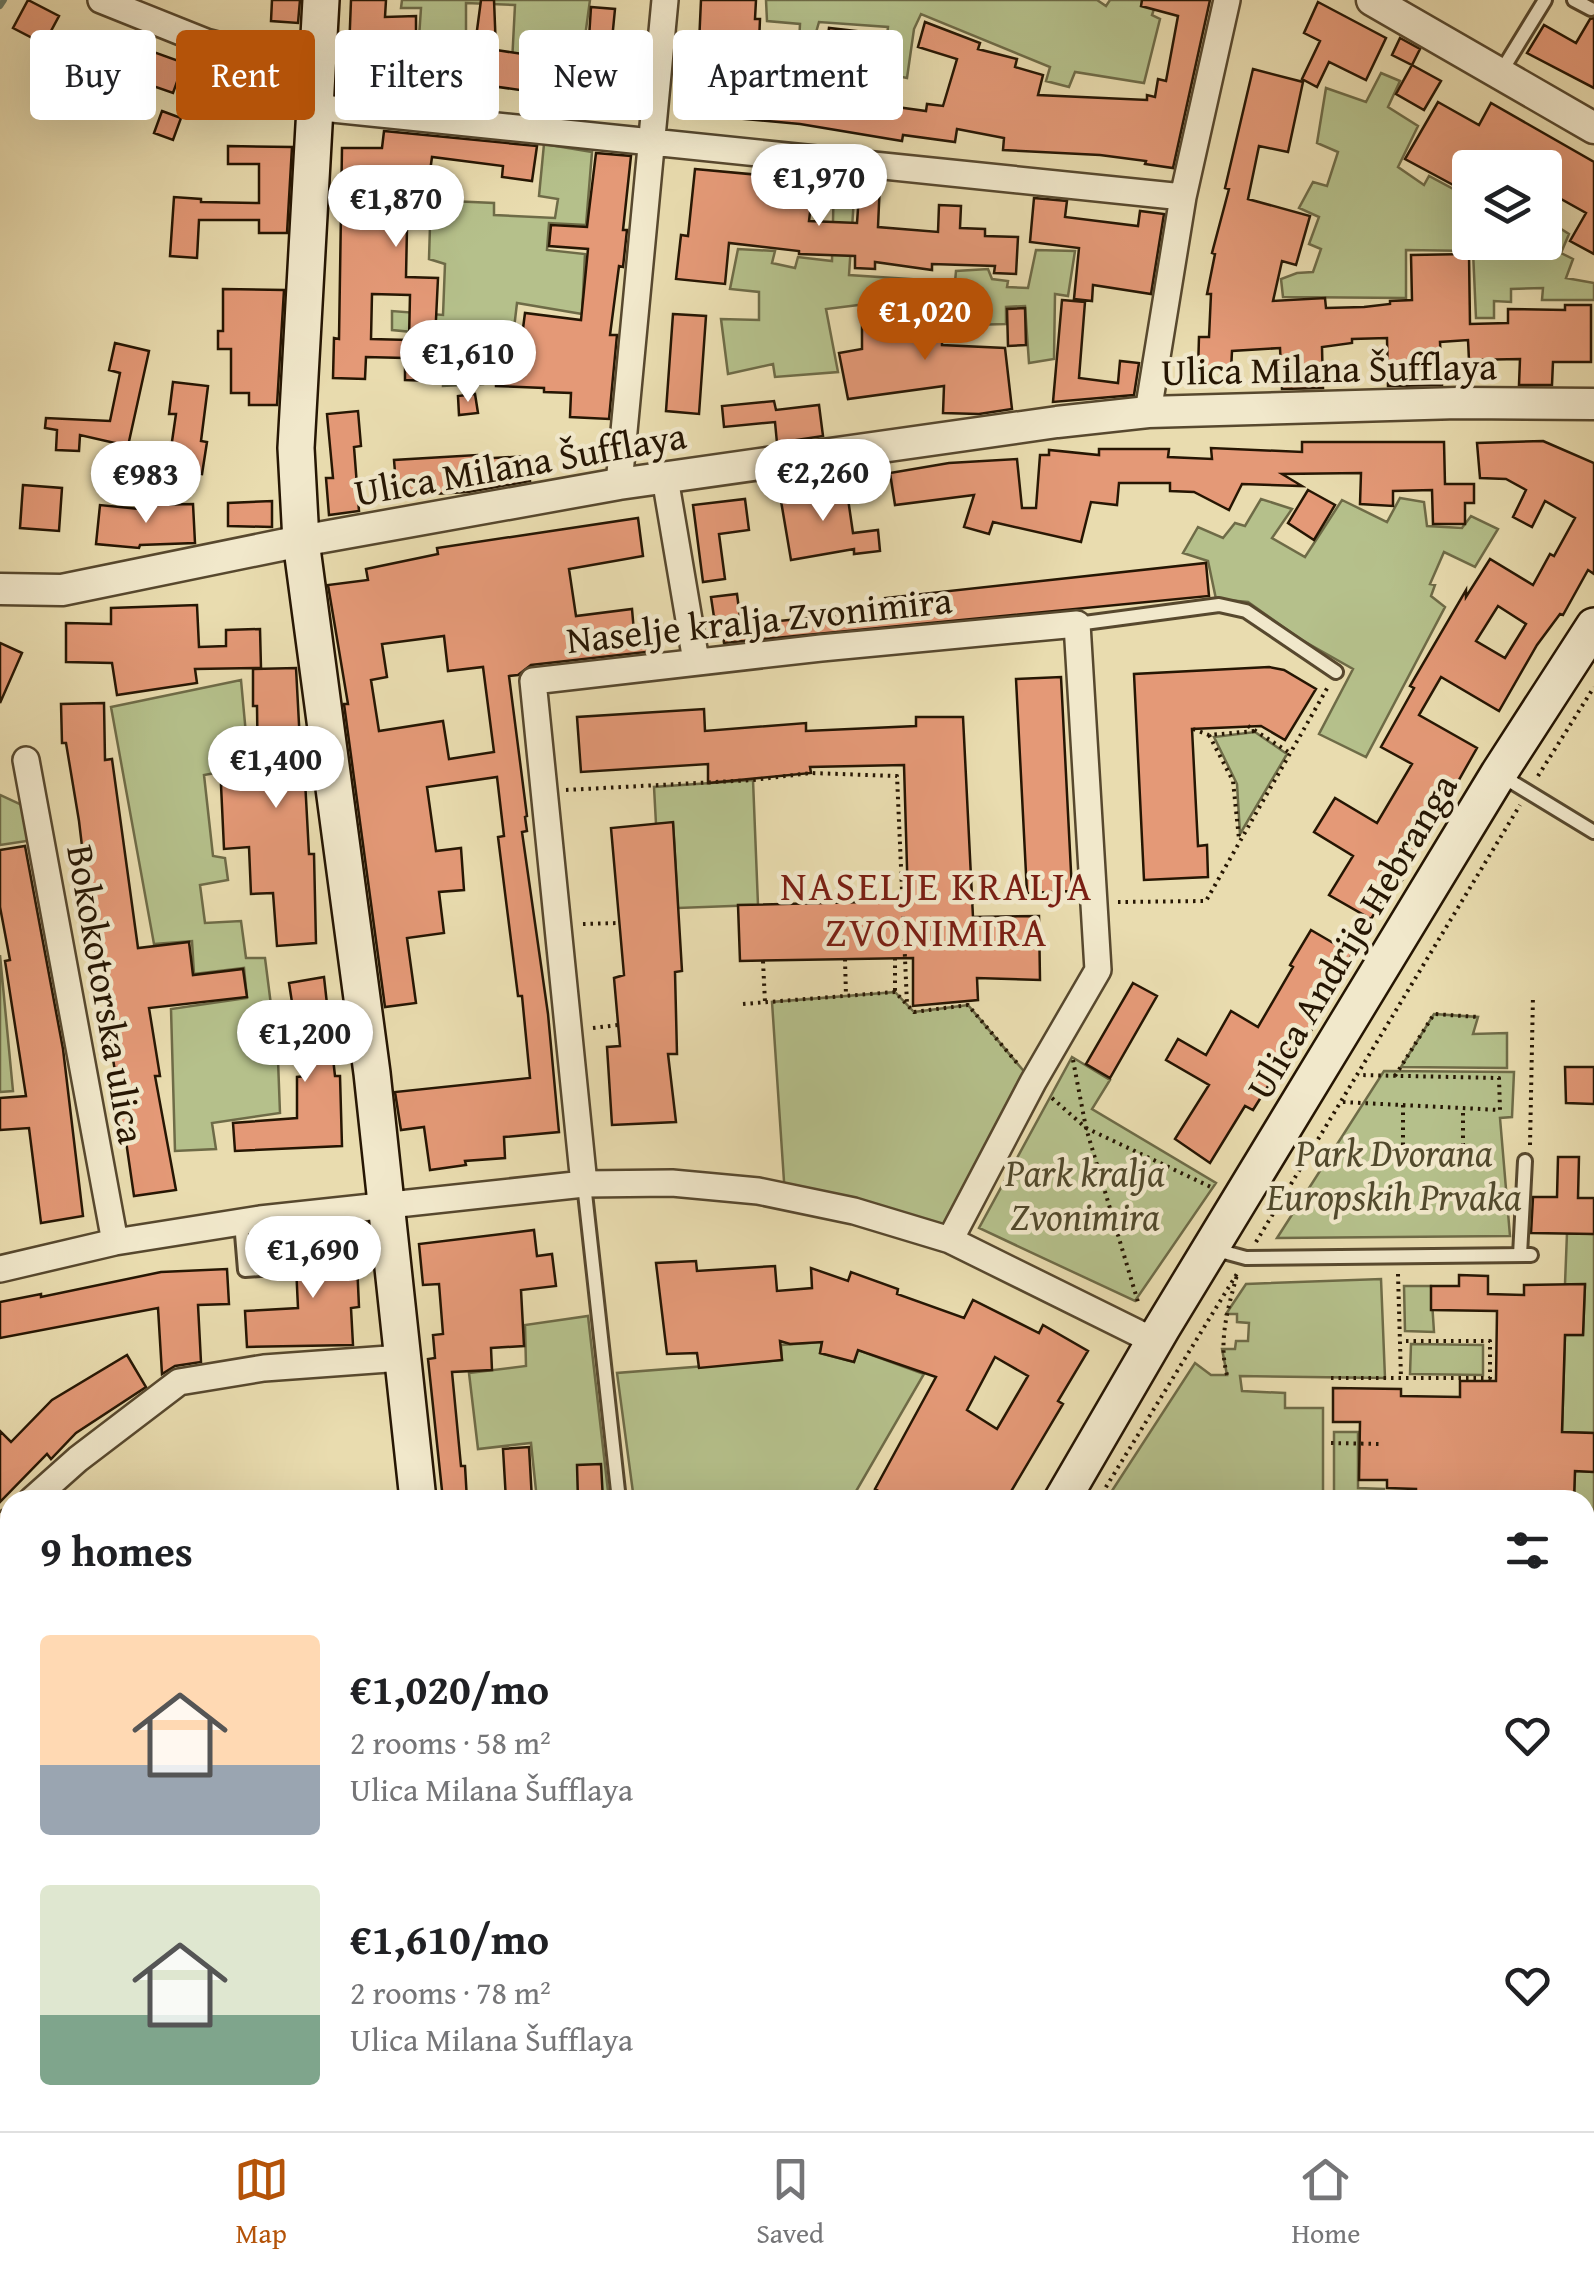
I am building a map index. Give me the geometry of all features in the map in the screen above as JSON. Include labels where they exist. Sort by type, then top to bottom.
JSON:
[{"type":"main road","points":[[315,82],[321,0]]},
{"type":"main road","points":[[312,120],[296,448],[300,541],[372,1072],[417,1490]]},
{"type":"main road","name":"Ulica Andrije Hebranga","points":[[1068,1490],[1210,1248],[1513,783],[1594,626]]},
{"type":"street","points":[[101,0],[206,42],[316,70]]},
{"type":"street","points":[[619,484],[665,0]]},
{"type":"street","points":[[1148,412],[1182,196],[1227,0]]},
{"type":"street","points":[[1372,0],[1594,128]]},
{"type":"street","points":[[315,107],[1182,196]]},
{"type":"street","name":"Ulica Milana Šufflaya","points":[[0,589],[62,590],[300,541],[619,484],[1148,412],[1458,403],[1594,404]]},
{"type":"street","points":[[665,478],[696,662]]},
{"type":"street","points":[[950,1240],[1033,1082],[1098,970],[1077,624]]},
{"type":"street","name":"Naselje kralja Zvonimira","points":[[584,1184],[533,681],[1077,624]]},
{"type":"street","name":"Bokokotorska ulica","points":[[26,760],[115,1242]]},
{"type":"street","points":[[0,1268],[115,1242],[240,1222],[584,1184],[672,1184],[758,1190],[854,1211],[950,1240],[1154,1341]]},
{"type":"street","points":[[43,1490],[178,1382],[264,1368],[402,1358]]},
{"type":"lane","points":[[1500,74],[1545,0]]},
{"type":"lane","points":[[1574,0],[1591,9]]},
{"type":"lane","name":"Naselje kralja Zvonimira","points":[[1077,624],[1218,606],[1246,611],[1336,672]]},
{"type":"lane","points":[[1513,783],[1594,832]]},
{"type":"lane","points":[[1210,1248],[1246,1258],[1525,1255],[1525,1161]]},
{"type":"lane","points":[[584,1184],[618,1490]]},
{"type":"lane","points":[[240,1222],[244,1270],[288,1267]]},
{"type":"path","points":[[1094,902],[1206,901],[1336,672]]},
{"type":"path","points":[[1246,1258],[1358,1075],[1513,783],[1594,687]]},
{"type":"path","points":[[1248,726],[1290,752]]},
{"type":"path","points":[[1192,730],[1209,735],[1255,730]]},
{"type":"path","points":[[1209,735],[1234,781],[1239,842]]},
{"type":"path","points":[[544,791],[753,780],[811,773],[898,776],[907,1004]]},
{"type":"path","points":[[558,925],[619,923]]},
{"type":"path","points":[[894,958],[895,992],[914,1012],[968,1005],[1033,1082],[1086,1128],[1212,1188]]},
{"type":"path","points":[[845,959],[846,996]]},
{"type":"path","points":[[763,961],[765,1002]]},
{"type":"path","points":[[743,1004],[895,992]]},
{"type":"path","points":[[1525,1161],[1530,1157],[1533,994]]},
{"type":"path","points":[[1395,1076],[1434,1014],[1478,1016]]},
{"type":"path","points":[[1068,1026],[1086,1128],[1138,1302]]},
{"type":"path","points":[[1341,1102],[1500,1110],[1498,1078],[1358,1075]]},
{"type":"path","points":[[1404,1106],[1404,1151],[1463,1152],[1463,1108]]},
{"type":"path","points":[[1104,1490],[1238,1271],[1224,1330],[1222,1359],[1227,1375]]},
{"type":"path","points":[[1398,1274],[1401,1378]]},
{"type":"path","points":[[1331,1378],[1490,1378],[1490,1341],[1400,1341]]},
{"type":"path","points":[[1332,1443],[1382,1444]]},
{"type":"green space","points":[[402,0],[590,0],[586,30],[519,30],[519,63],[512,63],[515,5],[466,3],[466,30],[420,30],[421,8],[401,8]]},
{"type":"green space","points":[[766,0],[1097,0],[1106,6],[1110,0],[1157,0],[1152,15],[1160,19],[1144,83],[1075,72],[1069,87],[1046,81],[1050,67],[921,14],[914,29],[907,78],[903,77],[903,30],[819,22],[817,30],[800,30],[800,24],[767,21]]},
{"type":"green space","points":[[1381,73],[1400,81],[1388,107],[1418,126],[1398,167],[1424,185],[1429,176],[1452,188],[1452,251],[1406,250],[1406,298],[1283,297],[1281,279],[1313,272],[1321,249],[1309,244],[1319,217],[1299,208],[1313,182],[1327,186],[1338,152],[1317,143],[1326,88],[1366,102]]},
{"type":"green space","points":[[544,144],[592,152],[586,225],[549,223],[547,250],[585,254],[582,314],[517,303],[511,354],[482,358],[483,384],[443,386],[444,335],[392,330],[392,311],[443,315],[445,264],[429,259],[430,226],[407,221],[405,199],[494,203],[494,215],[555,218],[558,199],[539,196]]},
{"type":"green space","points":[[834,180],[855,182],[849,275],[955,282],[956,271],[988,269],[992,279],[1008,281],[1007,287],[1028,288],[1036,250],[1075,251],[1068,296],[1055,294],[1054,359],[1029,363],[1025,306],[1006,307],[1006,324],[968,325],[964,303],[906,303],[906,325],[888,326],[883,302],[826,309],[838,372],[775,377],[773,364],[728,374],[721,319],[759,320],[759,292],[730,289],[738,249],[775,251],[772,263],[795,268],[798,257],[832,261]]},
{"type":"green space","points":[[1562,230],[1569,234],[1562,251]]},
{"type":"green space","points":[[1562,254],[1573,259],[1566,278],[1594,283],[1594,300],[1542,300],[1543,288],[1511,289],[1511,302],[1494,301],[1494,318],[1476,318],[1473,260],[1562,260]]},
{"type":"green space","points":[[1400,498],[1424,502],[1427,526],[1462,528],[1471,516],[1498,529],[1475,567],[1444,552],[1430,584],[1435,585],[1431,596],[1445,607],[1366,757],[1319,734],[1353,669],[1300,639],[1248,602],[1216,599],[1208,561],[1183,553],[1198,527],[1223,538],[1235,523],[1245,526],[1261,499],[1292,509],[1272,538],[1305,557],[1342,500],[1387,522]]},
{"type":"green space","points":[[241,680],[249,767],[204,775],[213,856],[225,858],[228,880],[200,885],[205,923],[241,921],[246,958],[265,958],[278,1060],[280,1113],[212,1123],[216,1149],[175,1151],[171,1009],[247,998],[244,968],[194,974],[192,941],[154,944],[111,707]]},
{"type":"green space","points":[[1255,732],[1287,754],[1240,834],[1237,784],[1214,737]]},
{"type":"green space","points":[[753,780],[758,905],[678,908],[673,823],[656,824],[654,787]]},
{"type":"green space","points":[[0,795],[35,811],[40,839],[0,845]]},
{"type":"green space","points":[[0,955],[13,1091],[0,1092]]},
{"type":"green space","points":[[895,992],[914,1012],[968,1005],[1033,1082],[950,1240],[785,1196],[772,1002]]},
{"type":"green space","name":"Park Dvorana Europskih Prvaka","points":[[1434,1014],[1478,1017],[1473,1034],[1507,1033],[1507,1068],[1401,1067]]},
{"type":"green space","name":"Park kralja Zvonimira","points":[[1072,1057],[1110,1080],[1092,1109],[1216,1183],[1135,1301],[979,1228]]},
{"type":"green space","name":"Park Dvorana Europskih Prvaka","points":[[1384,1071],[1514,1072],[1512,1117],[1500,1118],[1510,1236],[1277,1238]]},
{"type":"green space","points":[[1567,1233],[1594,1234],[1594,1433],[1562,1432],[1565,1335],[1583,1335],[1585,1285],[1565,1284]]},
{"type":"green space","points":[[1381,1279],[1385,1378],[1240,1376],[1242,1391],[1285,1393],[1285,1408],[1323,1408],[1323,1490],[1112,1490],[1195,1363],[1211,1375],[1227,1375],[1222,1349],[1235,1349],[1236,1341],[1248,1341],[1249,1323],[1237,1322],[1237,1314],[1226,1314],[1246,1284]]},
{"type":"green space","points":[[1404,1286],[1431,1286],[1434,1332],[1405,1331]]},
{"type":"green space","points":[[588,1316],[608,1490],[536,1490],[531,1443],[478,1449],[469,1373],[526,1366],[525,1325]]},
{"type":"green space","points":[[822,1342],[820,1353],[854,1362],[858,1350],[924,1374],[857,1490],[633,1490],[617,1373],[782,1360],[781,1345]]},
{"type":"green space","points":[[1411,1344],[1483,1345],[1483,1375],[1410,1374]]},
{"type":"green space","points":[[1334,1432],[1358,1432],[1358,1488],[1384,1490],[1334,1490]]},
{"type":"green space","points":[[1575,1471],[1594,1472],[1594,1490],[1574,1490]]},
{"type":"building","points":[[28,0],[59,16],[52,30],[30,30],[30,37],[13,28]]},
{"type":"building","points":[[272,0],[300,0],[298,23],[271,21]]},
{"type":"building","points":[[351,0],[386,0],[385,17],[416,16],[416,30],[350,30]]},
{"type":"building","points":[[481,0],[494,0],[495,30],[477,30]]},
{"type":"building","points":[[701,0],[756,0],[755,19],[760,19],[760,30],[700,30]]},
{"type":"building","points":[[1142,0],[1210,0],[1173,168],[1100,155],[1003,150],[1004,138],[957,129],[955,142],[903,135],[902,141],[756,120],[903,120],[903,108],[926,111],[927,104],[943,106],[957,59],[918,47],[925,22],[980,43],[978,49],[1017,59],[1015,67],[1043,75],[1038,95],[1147,100],[1147,95],[1155,97],[1158,79],[1166,81],[1178,16],[1141,6]]},
{"type":"building","points":[[1318,2],[1386,38],[1366,80],[1329,62],[1317,87],[1302,79],[1320,41],[1304,33]]},
{"type":"building","points":[[591,7],[615,9],[613,30],[590,30]]},
{"type":"building","points":[[1594,18],[1594,88],[1527,53],[1544,25],[1576,43]]},
{"type":"building","points":[[1400,38],[1420,49],[1412,65],[1392,55]]},
{"type":"building","points":[[499,50],[519,53],[519,90],[499,87]]},
{"type":"building","points":[[156,53],[176,60],[173,93],[156,87]]},
{"type":"building","points":[[1412,65],[1441,81],[1424,110],[1396,94]]},
{"type":"building","points":[[1253,69],[1303,82],[1288,152],[1259,146],[1248,199],[1310,216],[1296,265],[1282,261],[1273,301],[1325,298],[1326,308],[1412,300],[1411,255],[1452,254],[1452,260],[1469,260],[1470,324],[1508,323],[1508,309],[1565,310],[1565,305],[1591,305],[1591,362],[1553,362],[1552,385],[1519,385],[1520,359],[1469,360],[1468,340],[1440,342],[1442,385],[1388,386],[1387,338],[1352,339],[1352,343],[1322,347],[1323,388],[1282,389],[1280,348],[1232,351],[1231,371],[1198,370],[1199,337],[1209,337],[1211,294],[1207,294],[1215,254],[1212,253],[1229,189],[1225,188]]},
{"type":"building","points":[[1438,102],[1479,125],[1491,103],[1594,162],[1594,254],[1570,241],[1586,213],[1562,200],[1562,150],[1452,150],[1452,184],[1405,159]]},
{"type":"building","points":[[162,111],[180,120],[173,140],[154,133]]},
{"type":"building","points":[[384,131],[537,146],[532,181],[502,177],[503,166],[432,157],[428,186],[390,181],[389,226],[407,227],[406,277],[438,278],[433,381],[405,380],[405,358],[366,357],[365,379],[333,378],[334,338],[339,339],[342,148],[382,148]],"holes":[[[372,294],[410,295],[409,340],[371,339]]]},
{"type":"building","points":[[228,146],[292,147],[287,233],[259,233],[259,220],[199,220],[197,258],[170,256],[174,197],[201,202],[259,203],[259,164],[228,164]]},
{"type":"building","points":[[596,153],[631,156],[623,267],[619,266],[610,335],[617,335],[609,419],[570,417],[571,393],[496,386],[496,366],[518,367],[525,313],[581,320],[588,249],[549,246],[551,225],[587,227]]},
{"type":"building","points":[[695,169],[814,180],[809,221],[857,223],[860,180],[880,182],[878,227],[938,232],[939,205],[961,206],[960,228],[985,229],[985,236],[1018,237],[1016,274],[994,273],[995,266],[932,264],[932,270],[875,262],[875,269],[855,268],[855,256],[799,254],[729,243],[725,284],[676,279],[681,235],[688,236]]},
{"type":"building","points":[[1034,198],[1067,201],[1065,217],[1138,226],[1140,211],[1164,214],[1151,294],[1093,285],[1092,301],[1074,299],[1079,248],[1030,242]]},
{"type":"building","points":[[223,289],[284,290],[277,405],[249,405],[249,393],[231,393],[231,349],[218,349],[218,331],[223,331]]},
{"type":"building","points":[[1062,300],[1085,302],[1079,378],[1118,383],[1120,361],[1139,363],[1134,395],[1053,402]]},
{"type":"building","points":[[1025,308],[1026,345],[1008,346],[1007,309]]},
{"type":"building","points":[[862,309],[942,311],[942,345],[1005,348],[1012,409],[979,414],[943,413],[944,386],[848,399],[839,353],[862,349]]},
{"type":"building","points":[[673,314],[706,316],[699,414],[666,411]]},
{"type":"building","points":[[115,343],[149,351],[128,446],[80,435],[79,451],[56,450],[57,430],[45,428],[46,418],[110,421],[120,373],[109,370]]},
{"type":"building","points":[[173,382],[208,386],[201,441],[207,442],[202,474],[168,469],[176,414],[169,414]]},
{"type":"building","points":[[475,394],[478,413],[459,415],[458,396]]},
{"type":"building","points":[[774,401],[776,410],[819,405],[823,436],[777,443],[775,422],[724,427],[722,406]]},
{"type":"building","points":[[358,411],[361,446],[354,447],[359,511],[329,515],[326,478],[333,478],[327,414]]},
{"type":"building","points":[[1543,441],[1594,463],[1594,574],[1588,570],[1563,615],[1537,645],[1499,711],[1441,677],[1419,715],[1477,748],[1400,884],[1394,881],[1371,919],[1329,895],[1353,856],[1314,832],[1335,798],[1377,823],[1412,764],[1381,747],[1414,688],[1410,686],[1466,590],[1466,597],[1490,559],[1533,585],[1575,518],[1545,501],[1532,527],[1513,517],[1526,490],[1506,479],[1480,478],[1477,443]],"holes":[[[1498,606],[1526,624],[1505,658],[1476,641]]]},
{"type":"building","points":[[1302,442],[1444,442],[1445,484],[1474,484],[1474,503],[1465,503],[1465,524],[1433,524],[1432,490],[1393,491],[1393,506],[1360,504],[1361,473],[1282,474],[1302,486],[1242,484],[1229,510],[1194,492],[1170,491],[1170,483],[1119,483],[1117,505],[1091,502],[1081,542],[993,522],[989,534],[964,527],[974,495],[895,505],[890,473],[949,463],[1017,459],[1022,508],[1036,508],[1040,455],[1049,455],[1049,450],[1099,455],[1099,449],[1169,449],[1168,457],[1212,459],[1211,448],[1302,452]]},
{"type":"building","points":[[477,455],[477,459],[528,456],[530,481],[468,492],[397,496],[394,460]]},
{"type":"building","points":[[23,485],[62,488],[59,531],[20,528]]},
{"type":"building","points":[[846,485],[853,533],[878,530],[880,551],[854,554],[854,549],[791,560],[780,495]]},
{"type":"building","points":[[1308,490],[1335,505],[1314,540],[1288,523]]},
{"type":"building","points":[[745,499],[749,530],[719,534],[725,579],[703,582],[693,505]]},
{"type":"building","points":[[272,501],[272,527],[228,526],[228,503]]},
{"type":"building","points":[[193,504],[195,543],[139,548],[96,544],[100,505],[150,510],[150,505]]},
{"type":"building","points":[[638,518],[643,556],[569,569],[576,616],[632,609],[634,632],[652,630],[655,651],[531,665],[518,675],[509,676],[527,816],[527,831],[522,832],[548,1014],[559,1132],[504,1137],[505,1158],[465,1161],[466,1165],[430,1170],[424,1127],[401,1130],[395,1092],[530,1078],[498,837],[504,836],[497,777],[427,787],[436,851],[461,848],[464,890],[439,892],[444,933],[407,938],[416,1003],[385,1007],[344,704],[348,704],[328,585],[368,580],[366,569],[438,554],[437,548]],"holes":[[[444,636],[448,671],[483,667],[494,752],[449,759],[443,721],[379,731],[371,680],[387,677],[382,644]]]},
{"type":"building","points":[[1206,563],[1209,596],[724,643],[721,617],[714,617],[711,597],[737,594],[741,625],[886,610],[885,598]]},
{"type":"building","points":[[197,605],[199,647],[226,646],[226,630],[260,629],[261,668],[195,669],[197,683],[117,695],[112,663],[66,662],[66,623],[111,624],[111,608]]},
{"type":"building","points":[[0,643],[22,653],[0,703]]},
{"type":"building","points":[[1269,667],[1284,670],[1316,689],[1285,740],[1261,726],[1192,729],[1198,846],[1207,845],[1208,877],[1144,880],[1134,674]]},
{"type":"building","points":[[296,668],[309,854],[314,854],[316,943],[277,946],[273,893],[251,894],[249,847],[224,849],[221,785],[258,782],[253,669]]},
{"type":"building","points":[[1061,677],[1072,891],[1027,893],[1016,679]]},
{"type":"building","points":[[104,703],[105,760],[112,759],[138,948],[189,942],[193,975],[243,969],[247,997],[149,1008],[160,1076],[155,1076],[176,1190],[134,1196],[116,1103],[120,1102],[79,821],[66,743],[62,743],[61,704]]},
{"type":"building","points":[[704,709],[705,731],[806,723],[806,731],[916,726],[916,717],[963,717],[973,917],[1039,916],[1040,980],[977,978],[978,1000],[913,1006],[913,958],[740,961],[738,905],[908,901],[904,765],[810,767],[811,773],[708,783],[708,764],[581,772],[577,717]]},
{"type":"building","points":[[673,822],[682,971],[675,972],[677,1054],[668,1054],[676,1122],[612,1125],[607,1047],[620,1046],[614,978],[624,975],[611,828]]},
{"type":"building","points":[[25,846],[63,1049],[83,1216],[41,1223],[29,1128],[0,1130],[0,1098],[26,1096],[5,961],[10,960],[0,907],[0,850]]},
{"type":"building","points":[[1311,930],[1352,954],[1305,1042],[1298,1038],[1253,1110],[1245,1106],[1210,1163],[1175,1139],[1209,1085],[1166,1060],[1178,1039],[1206,1055],[1231,1011],[1258,1027]]},
{"type":"building","points":[[324,977],[335,1076],[340,1076],[342,1146],[235,1151],[233,1123],[297,1118],[297,1077],[307,1076],[304,1027],[296,1028],[289,983]]},
{"type":"building","points":[[1133,983],[1157,996],[1110,1078],[1086,1064]]},
{"type":"building","points":[[1565,1067],[1594,1067],[1594,1104],[1566,1103]]},
{"type":"building","points":[[1558,1157],[1579,1157],[1578,1198],[1594,1198],[1594,1234],[1531,1233],[1533,1197],[1557,1197]]},
{"type":"building","points":[[534,1230],[537,1256],[552,1254],[556,1286],[521,1290],[524,1346],[491,1348],[492,1370],[452,1372],[466,1490],[442,1490],[428,1359],[435,1358],[433,1335],[443,1334],[439,1284],[423,1285],[419,1244]]},
{"type":"building","points":[[356,1241],[359,1307],[351,1308],[353,1345],[247,1347],[245,1311],[298,1308],[295,1244]]},
{"type":"building","points":[[696,1261],[697,1271],[775,1266],[777,1291],[812,1288],[811,1268],[848,1281],[851,1272],[898,1289],[897,1294],[964,1318],[973,1300],[1039,1333],[1043,1325],[1088,1351],[1058,1401],[1063,1404],[1012,1490],[875,1489],[936,1377],[858,1350],[854,1362],[820,1353],[822,1342],[780,1341],[782,1360],[699,1368],[697,1353],[667,1354],[656,1263]],"holes":[[[995,1357],[1028,1376],[997,1429],[967,1410]]]},
{"type":"building","points":[[227,1269],[229,1304],[198,1305],[201,1362],[175,1366],[162,1374],[158,1308],[0,1338],[0,1302],[161,1272]]},
{"type":"building","points":[[1459,1275],[1488,1276],[1488,1294],[1524,1295],[1524,1285],[1585,1284],[1583,1335],[1565,1335],[1562,1432],[1594,1433],[1594,1472],[1575,1471],[1574,1490],[1416,1490],[1387,1488],[1387,1480],[1359,1480],[1360,1422],[1333,1422],[1333,1388],[1401,1389],[1401,1396],[1460,1397],[1460,1381],[1496,1381],[1497,1311],[1431,1310],[1431,1286],[1459,1286]]},
{"type":"building","points":[[127,1355],[146,1387],[76,1433],[51,1459],[47,1454],[12,1490],[0,1490],[0,1431],[11,1442],[52,1400]]},
{"type":"building","points":[[529,1447],[531,1490],[505,1490],[503,1449]]},
{"type":"building","points":[[601,1464],[602,1490],[578,1490],[577,1465]]},
{"type":"waterway","points":[[0,6],[4,0]]},
{"type":"district","name":"NASELJE KRALJA ZVONIMIRA","points":[[937,908]]}]
